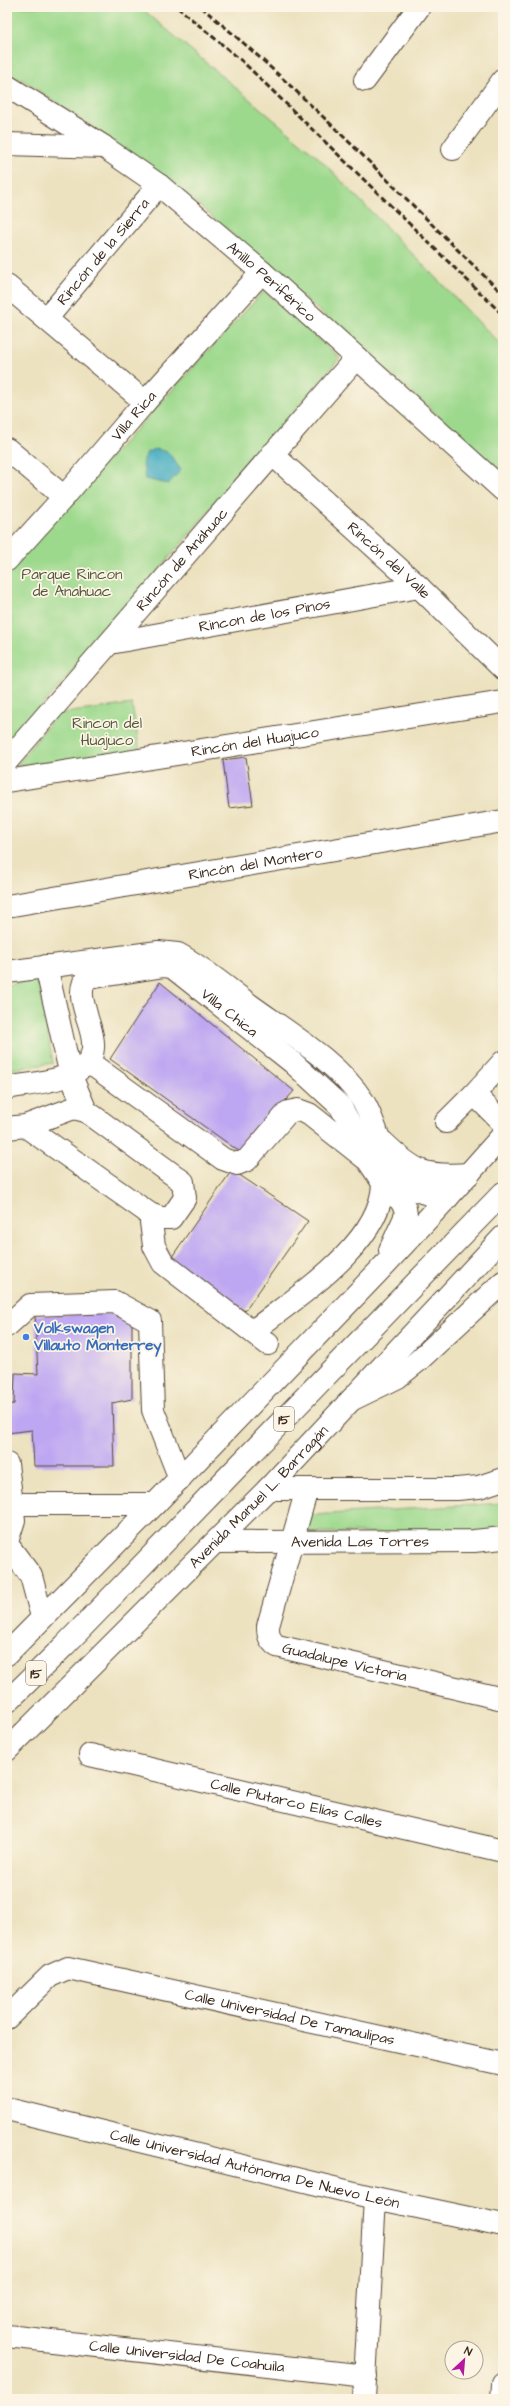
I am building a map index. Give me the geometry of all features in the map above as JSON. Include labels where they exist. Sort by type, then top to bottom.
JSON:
[{"type":"main road","points":[[365,80],[419,7]]},
{"type":"main road","points":[[453,149],[503,80]]},
{"type":"main road","name":"Anillo Periférico","points":[[7,86],[104,147],[159,185],[262,272],[503,490]]},
{"type":"main road","points":[[7,144],[104,147]]},
{"type":"main road","name":"Rincón de la Sierra","points":[[47,318],[159,185]]},
{"type":"main road","name":"Villa Rica","points":[[7,560],[64,497],[145,402],[262,272]]},
{"type":"main road","points":[[7,286],[47,318],[145,402]]},
{"type":"main road","name":"Rincón de Anáhuac","points":[[7,761],[356,358]]},
{"type":"main road","points":[[7,449],[64,497]]},
{"type":"main road","name":"Rincón del Valle","points":[[272,454],[419,587],[503,669]]},
{"type":"main road","name":"Rincon de los Pinos","points":[[110,643],[419,587]]},
{"type":"main road","name":"Rincón del Huajuco","points":[[7,781],[503,702]]},
{"type":"main road","name":"Rincón del Montero","points":[[7,906],[503,821]]},
{"type":"main road","name":"Villa Chica","points":[[7,972],[158,952],[172,960],[324,1090],[343,1111],[360,1141],[367,1160],[384,1184],[401,1201],[405,1208],[406,1215],[380,1269]]},
{"type":"main road","name":"Villa Chica","points":[[77,1071],[93,1049],[92,1036],[81,998],[84,982],[89,978],[156,967],[172,960],[188,959],[324,1060],[353,1088],[363,1101],[381,1140],[394,1174],[401,1182],[422,1192],[448,1197]]},
{"type":"main road","points":[[46,966],[77,1071],[86,1111]]},
{"type":"main road","points":[[446,1122],[503,1062]]},
{"type":"main road","points":[[7,1088],[94,1066],[223,1159],[237,1164],[247,1160],[288,1112],[298,1110],[309,1114],[367,1160]]},
{"type":"main road","points":[[324,1090],[335,1070]]},
{"type":"main road","points":[[474,1094],[503,1123]]},
{"type":"main road","points":[[74,1108],[86,1111],[183,1182],[185,1198],[171,1218],[161,1218],[150,1214],[16,1127],[68,1109],[74,1108]]},
{"type":"main road","points":[[7,1654],[42,1616],[180,1479],[448,1197],[503,1135]]},
{"type":"main road","points":[[381,1140],[411,1167],[424,1173],[442,1176],[469,1174]]},
{"type":"main road","points":[[150,1214],[154,1246],[163,1263],[260,1337],[356,1243],[371,1222],[383,1194],[384,1184]]},
{"type":"main road","name":"15","points":[[7,1702],[65,1645],[503,1193]]},
{"type":"main road","name":"Avenida Manuel L. Barragán","points":[[7,1750],[217,1542],[503,1237]]},
{"type":"main road","points":[[352,1399],[398,1377],[418,1361],[503,1282]]},
{"type":"main road","points":[[7,1326],[30,1305],[115,1302],[150,1321],[153,1410],[180,1479]]},
{"type":"main road","points":[[7,1464],[9,1504],[13,1526],[7,1543],[31,1576],[42,1616]]},
{"type":"main road","points":[[268,1489],[457,1489],[479,1487],[503,1479]]},
{"type":"main road","name":"Guadalupe Victoria","points":[[307,1489],[268,1626],[268,1633],[272,1642],[277,1646],[503,1699]]},
{"type":"main road","points":[[9,1504],[155,1504]]},
{"type":"main road","name":"Avenida Las Torres","points":[[217,1542],[474,1541],[503,1538]]},
{"type":"main road","name":"Calle Plutarco Elías Calles","points":[[90,1755],[503,1851]]},
{"type":"main road","name":"Calle Universidad De Tamaulipas","points":[[7,2018],[50,1976],[68,1968],[503,2064]]},
{"type":"main road","name":"Calle Universidad Autónoma De Nuevo León","points":[[7,2109],[375,2198],[503,2225]]},
{"type":"main road","points":[[364,2399],[375,2198]]},
{"type":"main road","name":"Calle Universidad De Coahuila","points":[[7,2336],[366,2376]]},
{"type":"main road","points":[[502,2399],[503,2384]]},
{"type":"green space","points":[[7,7],[140,7],[318,157],[503,347],[503,473],[175,184],[23,80],[7,76]]},
{"type":"green space","name":"Parque Rincon de Anahuac","points":[[264,291],[340,358],[7,747],[7,569]]},
{"type":"green space","name":"Rincon del Huajuco","points":[[132,704],[140,752],[16,766],[57,714]]},
{"type":"green space","points":[[38,980],[53,1063],[7,1070],[7,985]]},
{"type":"green space","points":[[503,1503],[503,1529],[486,1535],[307,1532],[306,1526],[313,1515]]},
{"type":"water","points":[[156,449],[168,452],[181,470],[168,484],[145,479],[143,462],[147,452]]},
{"type":"building","points":[[246,757],[253,805],[229,808],[223,760]]},
{"type":"building","points":[[160,982],[294,1091],[240,1152],[110,1059]]},
{"type":"building","points":[[232,1170],[308,1221],[245,1311],[169,1261]]},
{"type":"building","points":[[132,1313],[132,1399],[112,1403],[114,1466],[34,1466],[32,1430],[7,1433],[7,1405],[14,1404],[15,1373],[38,1374],[35,1315]]},
{"type":"railway","points":[[177,7],[242,61],[503,315]]},
{"type":"railway","points":[[201,7],[279,75],[317,111],[503,294]]},
{"type":"place","name":"Volkswagen Villauto Monterrey","points":[[26,1337]]}]
